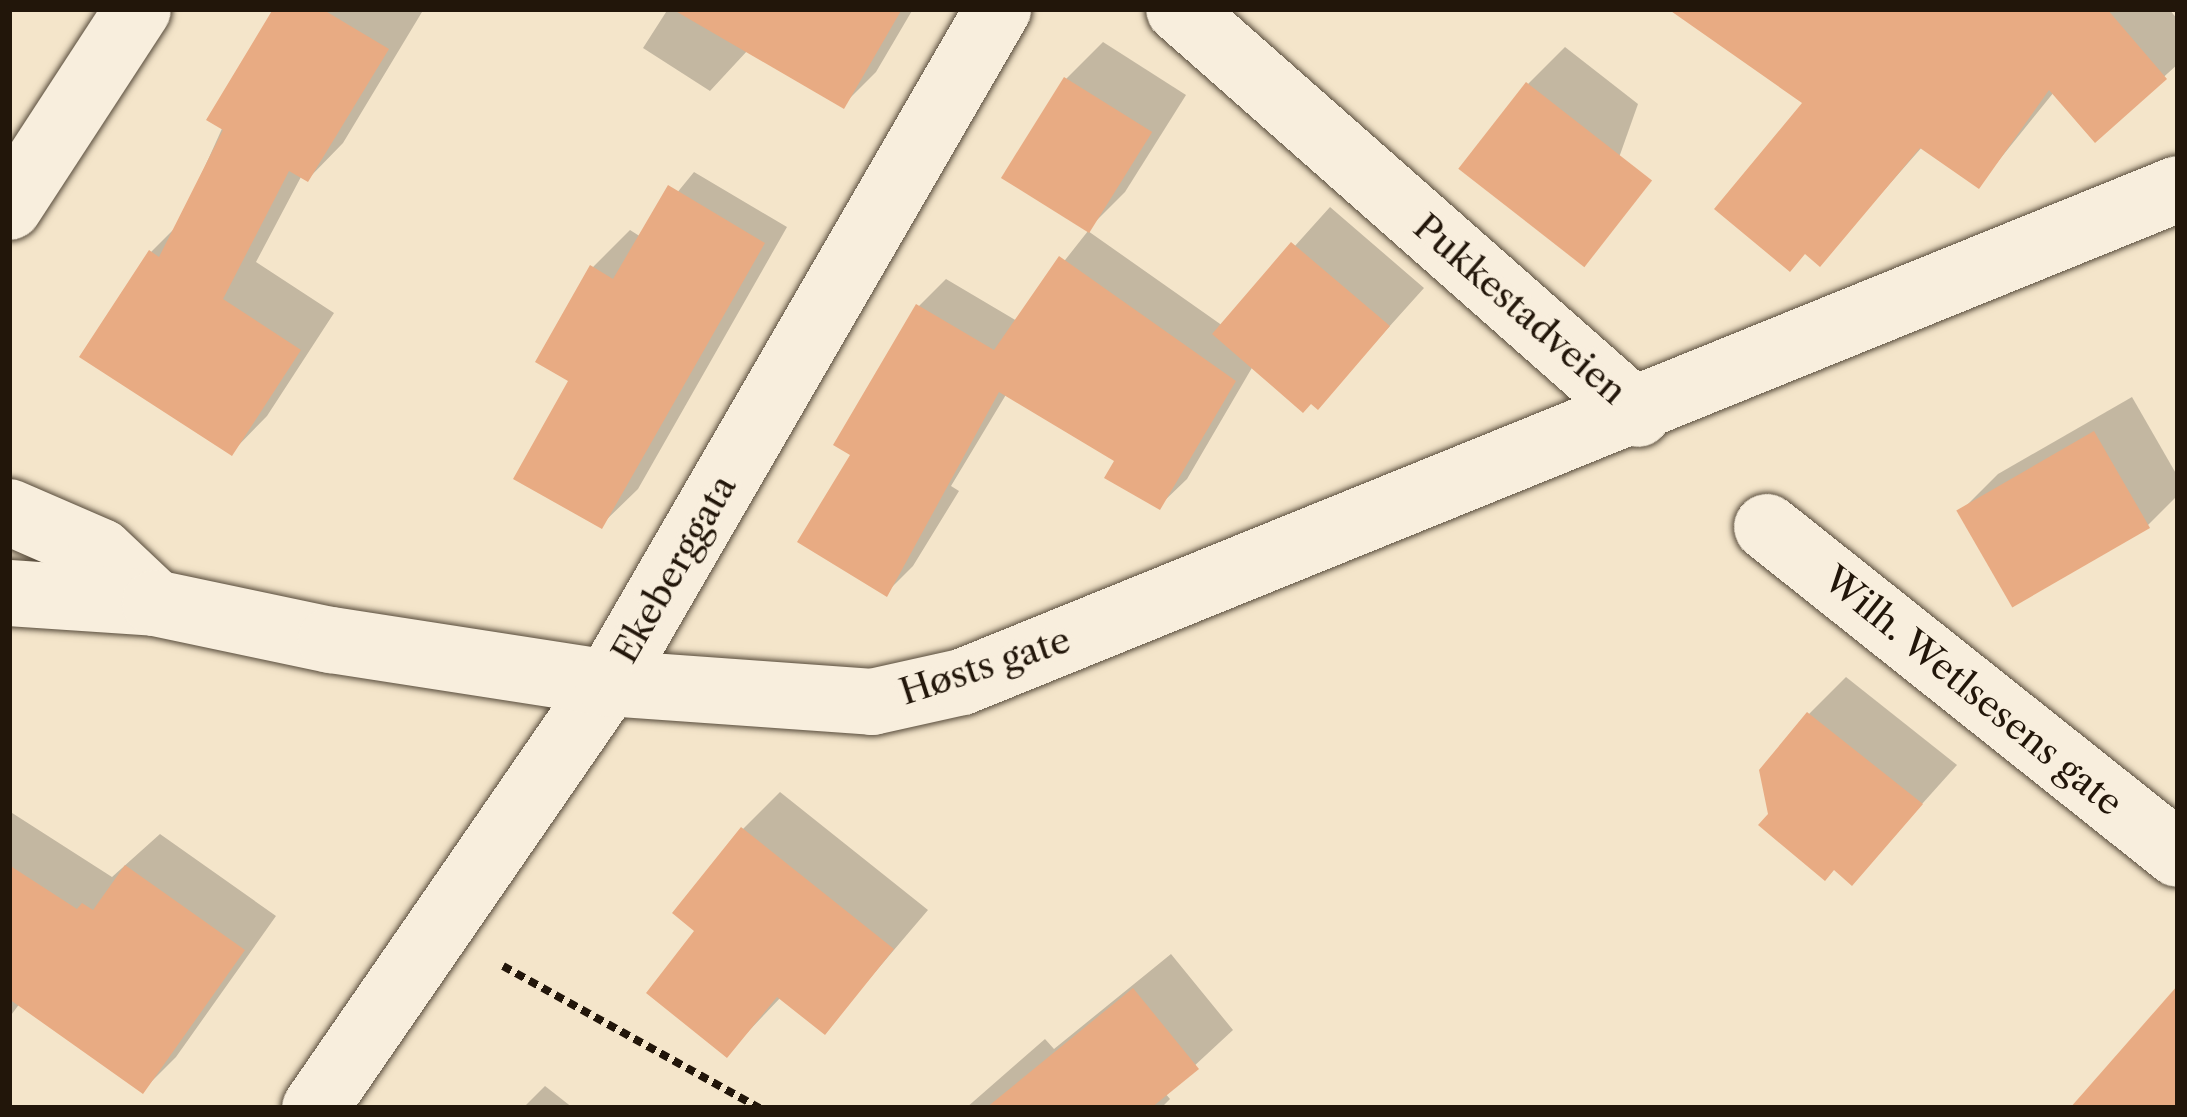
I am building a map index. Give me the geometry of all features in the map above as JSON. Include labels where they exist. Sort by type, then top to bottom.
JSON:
[{"type":"street","points":[[9,207],[138,9]]},
{"type":"street","name":"Ekeberggata","points":[[315,1108],[608,683],[998,9]]},
{"type":"street","name":"Pukkestadveien","points":[[1179,9],[1639,414],[2178,189]]},
{"type":"street","name":"Høsts gate","points":[[9,593],[154,603],[331,640],[608,683],[872,702],[962,682],[1639,414]]},
{"type":"street","points":[[9,512],[101,552],[154,603]]},
{"type":"street","name":"Wilh. Wetlsesens gate","points":[[1767,527],[2178,854]]},
{"type":"path","points":[[441,927],[568,1007],[759,1108]]},
{"type":"building","points":[[273,9],[322,9],[389,49],[308,182],[289,171],[223,299],[301,350],[232,456],[79,357],[149,250],[159,257],[223,130],[206,120]]},
{"type":"building","points":[[672,9],[902,9],[844,109]]},
{"type":"building","points":[[1668,9],[2107,9],[2167,79],[2095,143],[2049,90],[1979,189],[1920,148],[1820,267],[1805,254],[1790,272],[1714,209],[1802,103]]},
{"type":"building","points":[[1064,77],[1152,132],[1089,233],[1001,178]]},
{"type":"building","points":[[1526,82],[1652,181],[1584,267],[1458,169]]},
{"type":"building","points":[[668,185],[765,243],[602,529],[513,479],[568,381],[535,362],[590,265],[613,279]]},
{"type":"building","points":[[1291,242],[1390,326],[1318,410],[1311,404],[1303,413],[1212,334]]},
{"type":"building","points":[[1059,256],[1236,381],[1160,510],[1104,478],[1114,461],[999,392],[887,597],[797,542],[850,455],[833,445],[916,304],[994,350]]},
{"type":"building","points":[[2094,431],[2150,528],[2012,607],[1956,511]]},
{"type":"building","points":[[1807,712],[1923,804],[1852,886],[1834,870],[1825,881],[1758,825],[1768,814],[1759,770]]},
{"type":"building","points":[[741,827],[894,949],[825,1035],[777,997],[727,1058],[646,993],[694,931],[672,913]]},
{"type":"building","points":[[9,865],[77,909],[82,903],[93,910],[125,865],[245,950],[143,1094],[9,999]]},
{"type":"building","points":[[2178,985],[2178,1108],[2070,1108]]},
{"type":"building","points":[[1133,988],[1199,1069],[1151,1108],[986,1108]]}]
